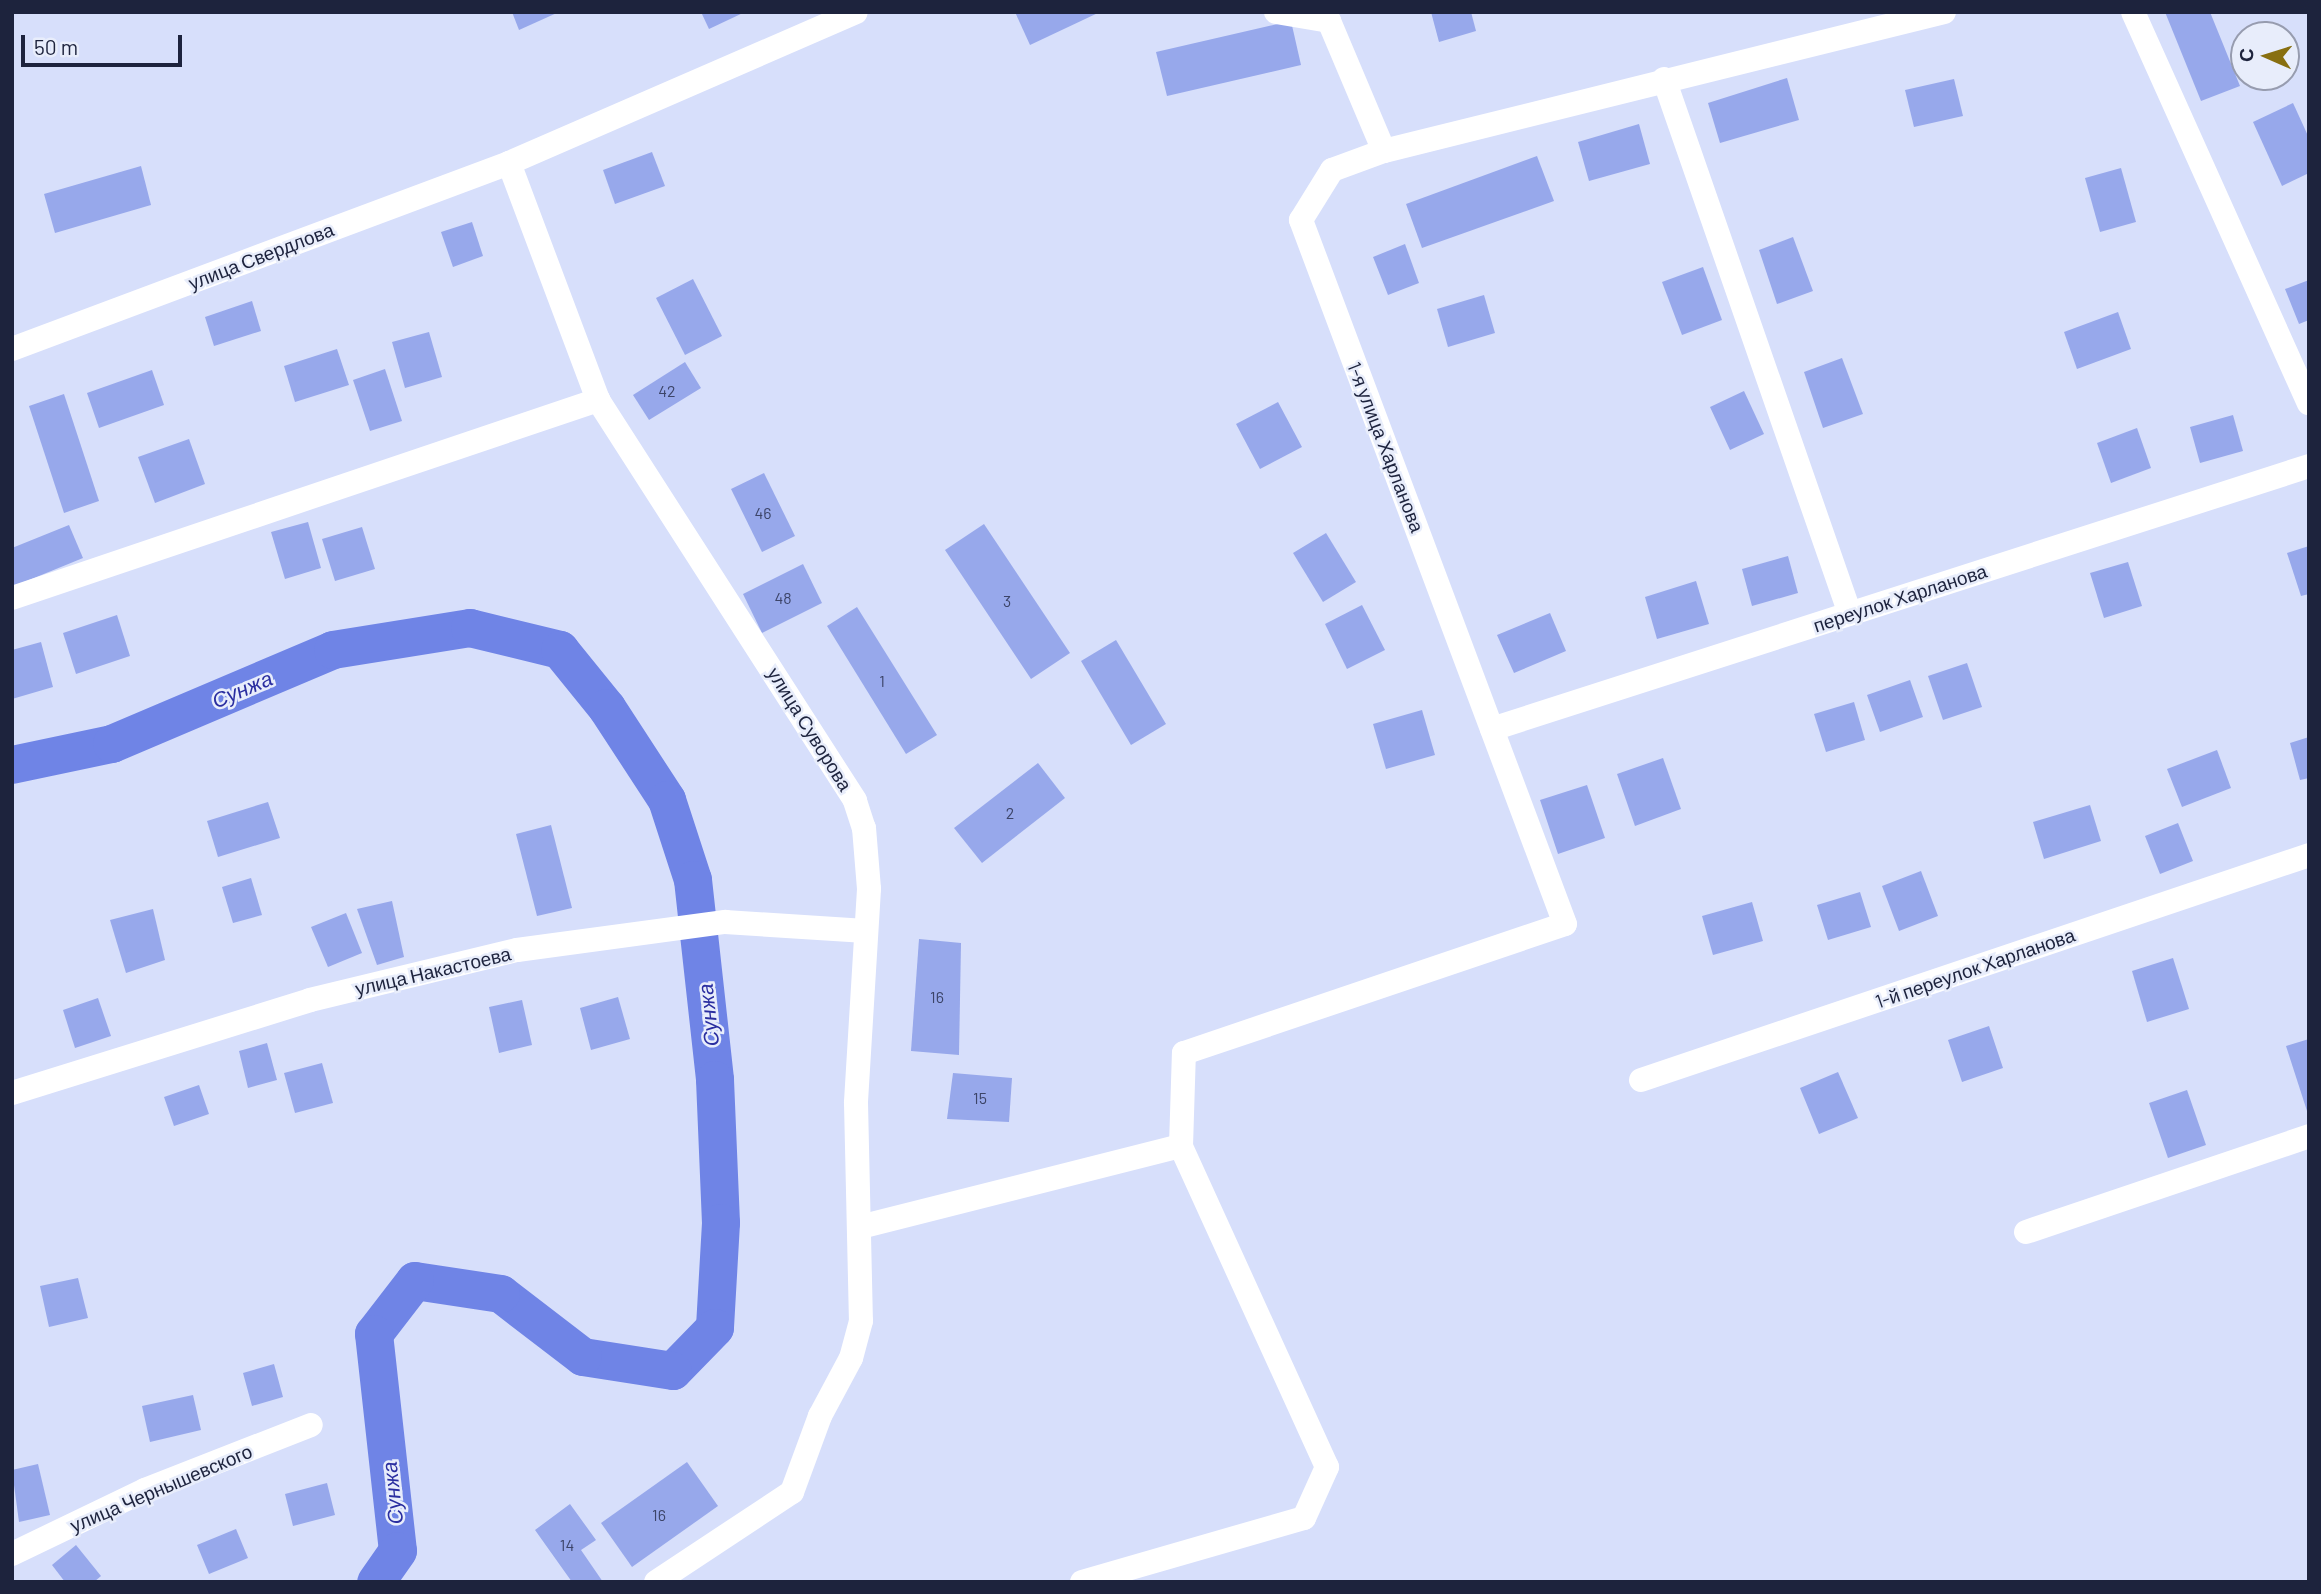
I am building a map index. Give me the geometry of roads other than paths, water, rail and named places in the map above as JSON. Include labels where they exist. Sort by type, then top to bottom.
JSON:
[{"type":"street","name":"улица Свердлова","points":[[12,349],[509,163],[856,12]]},
{"type":"street","points":[[1276,12],[1329,21],[1384,151],[1664,79],[1944,12]]},
{"type":"street","points":[[2133,12],[2309,403]]},
{"type":"street","points":[[1664,79],[1850,614]]},
{"type":"street","name":"1-я улица Харланова","points":[[1384,151],[1332,170],[1300,220],[1492,729]]},
{"type":"street","name":"улица Суворова","points":[[509,163],[598,400],[855,801],[866,852],[866,931],[856,1103],[861,1321],[851,1358],[820,1416],[792,1492],[656,1582]]},
{"type":"street","points":[[12,598],[598,400]]},
{"type":"street","name":"переулок Харланова","points":[[1492,729],[2309,466]]},
{"type":"street","points":[[1082,1582],[1304,1518],[1327,1467],[1181,1146],[1184,1053],[1565,924],[1492,729]]},
{"type":"street","name":"1-й переулок Харланова","points":[[1641,1080],[2309,855]]},
{"type":"street","name":"улица Накастоева","points":[[12,1093],[310,1000],[517,950],[725,922],[866,931]]},
{"type":"street","points":[[2026,1231],[2309,1136]]},
{"type":"street","points":[[860,1227],[1181,1146]]},
{"type":"street","name":"улица Чернышевского","points":[[12,1554],[145,1490],[311,1425]]},
{"type":"waterway","name":"Сунжа","points":[[12,765],[112,744],[333,650],[470,628],[560,650],[607,708],[667,800],[693,880],[715,1080],[721,1223],[715,1328],[673,1371],[583,1357],[501,1294],[415,1281],[374,1334],[398,1551],[376,1582]]}]
